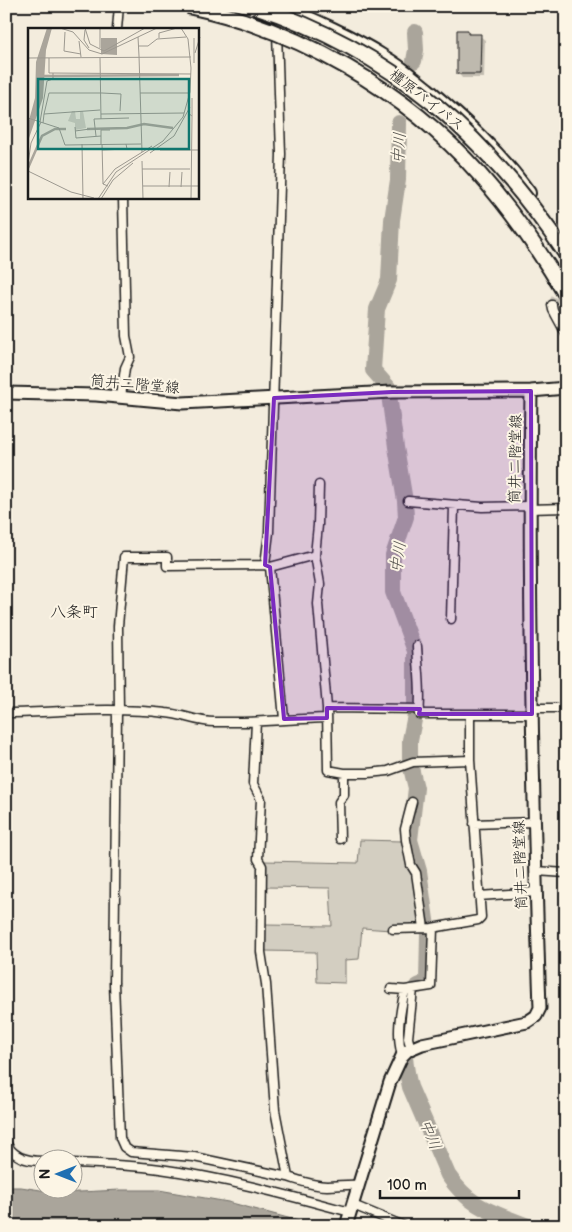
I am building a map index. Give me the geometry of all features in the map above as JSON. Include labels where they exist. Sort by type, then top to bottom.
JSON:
[{"type":"highway","points":[[188,6],[273,31],[314,49],[376,85],[410,110],[446,141],[479,174],[508,209],[566,294]]},
{"type":"highway","name":"橿原バイパス","points":[[208,6],[277,27],[340,57],[419,111],[443,131],[484,172],[512,206],[536,240],[566,294]]},
{"type":"highway","points":[[255,6],[288,17],[347,44],[387,68],[422,93],[460,125],[494,160],[524,196],[566,254]]},
{"type":"highway","points":[[277,6],[277,27]]},
{"type":"highway","name":"橿原バイパス","points":[[277,6],[320,24],[385,58],[400,68],[466,123],[517,177],[566,245]]},
{"type":"main road","name":"筒井二階堂線","points":[[6,393],[96,394],[182,404],[389,392],[531,391],[566,388]]},
{"type":"main road","name":"筒井二階堂線","points":[[406,1053],[422,1044],[527,1022],[536,1016],[540,1008],[534,822],[529,508],[531,391]]},
{"type":"main road","points":[[349,1215],[390,1082],[406,1053]]},
{"type":"street","points":[[117,28],[119,6]]},
{"type":"street","points":[[277,27],[281,154],[267,566],[284,719]]},
{"type":"street","points":[[566,123],[566,132]]},
{"type":"street","points":[[121,397],[125,368],[130,357],[126,336],[123,199]]},
{"type":"street","points":[[552,305],[566,334]]},
{"type":"street","points":[[319,486],[315,555],[320,584],[318,604],[328,708],[328,770],[344,773],[388,772],[410,763],[470,760]]},
{"type":"street","points":[[408,501],[454,506],[566,508]]},
{"type":"street","points":[[451,619],[454,506]]},
{"type":"street","points":[[315,555],[267,566],[167,566],[167,557],[124,557],[118,626],[114,983],[120,1138],[124,1147],[131,1152],[194,1157],[288,1176],[311,1184],[326,1186],[359,1185]]},
{"type":"street","points":[[417,646],[421,693],[416,709],[419,714],[470,715],[566,708]]},
{"type":"street","points":[[328,708],[416,709]]},
{"type":"street","points":[[6,713],[118,711],[167,713],[211,722],[256,722],[328,718]]},
{"type":"street","points":[[393,929],[430,928],[478,920],[481,917],[470,760],[470,715]]},
{"type":"street","points":[[256,722],[253,784],[261,800],[258,859],[262,866],[261,952],[266,984],[275,1110],[288,1176]]},
{"type":"street","points":[[340,838],[339,802],[344,795],[344,773]]},
{"type":"street","points":[[391,989],[431,986],[430,928],[416,873],[411,865],[406,840],[405,829],[412,802]]},
{"type":"street","points":[[474,824],[534,822]]},
{"type":"street","points":[[536,871],[566,873]]},
{"type":"street","points":[[479,896],[536,892]]},
{"type":"street","points":[[406,1053],[409,989]]},
{"type":"street","points":[[406,1053],[399,1044],[400,1013],[409,989]]},
{"type":"street","points":[[6,1142],[8,1147],[20,1158],[32,1160]]},
{"type":"street","points":[[82,1164],[130,1166],[187,1174],[265,1189],[349,1215],[404,1226]]},
{"type":"highlighted area","points":[[531,391],[532,714],[419,714],[420,709],[327,708],[327,718],[284,719],[270,567],[265,565],[274,398],[392,392]]},
{"type":"shaded area","points":[[360,840],[402,841],[413,881],[419,925],[392,925],[391,930],[362,928],[359,959],[345,960],[345,983],[317,982],[316,952],[265,951],[265,925],[332,926],[330,888],[265,887],[264,861],[358,863]]},
{"type":"shaded area","points":[[6,1187],[21,1187],[32,1189],[32,1200],[82,1200],[82,1192],[159,1190],[228,1202],[318,1226],[6,1226]]},
{"type":"building","points":[[457,30],[468,30],[468,34],[481,34],[480,74],[457,74]]},
{"type":"waterway","name":"中川","points":[[414,61],[416,50],[415,32]]},
{"type":"waterway","name":"中川","points":[[399,123],[398,180],[392,220],[389,280],[377,309],[373,370],[388,387],[405,501],[406,517],[393,555],[393,592],[415,651],[415,715],[410,740],[410,764],[416,788],[410,840],[419,871],[428,934],[427,982],[418,986]]},
{"type":"waterway","name":"中川","points":[[409,998],[404,1042],[410,1087],[448,1175],[456,1186],[473,1202],[528,1226]]},
{"type":"tunnel","points":[[552,305],[566,276]]},
{"type":"district","name":"八条町","points":[[74,611]]}]
